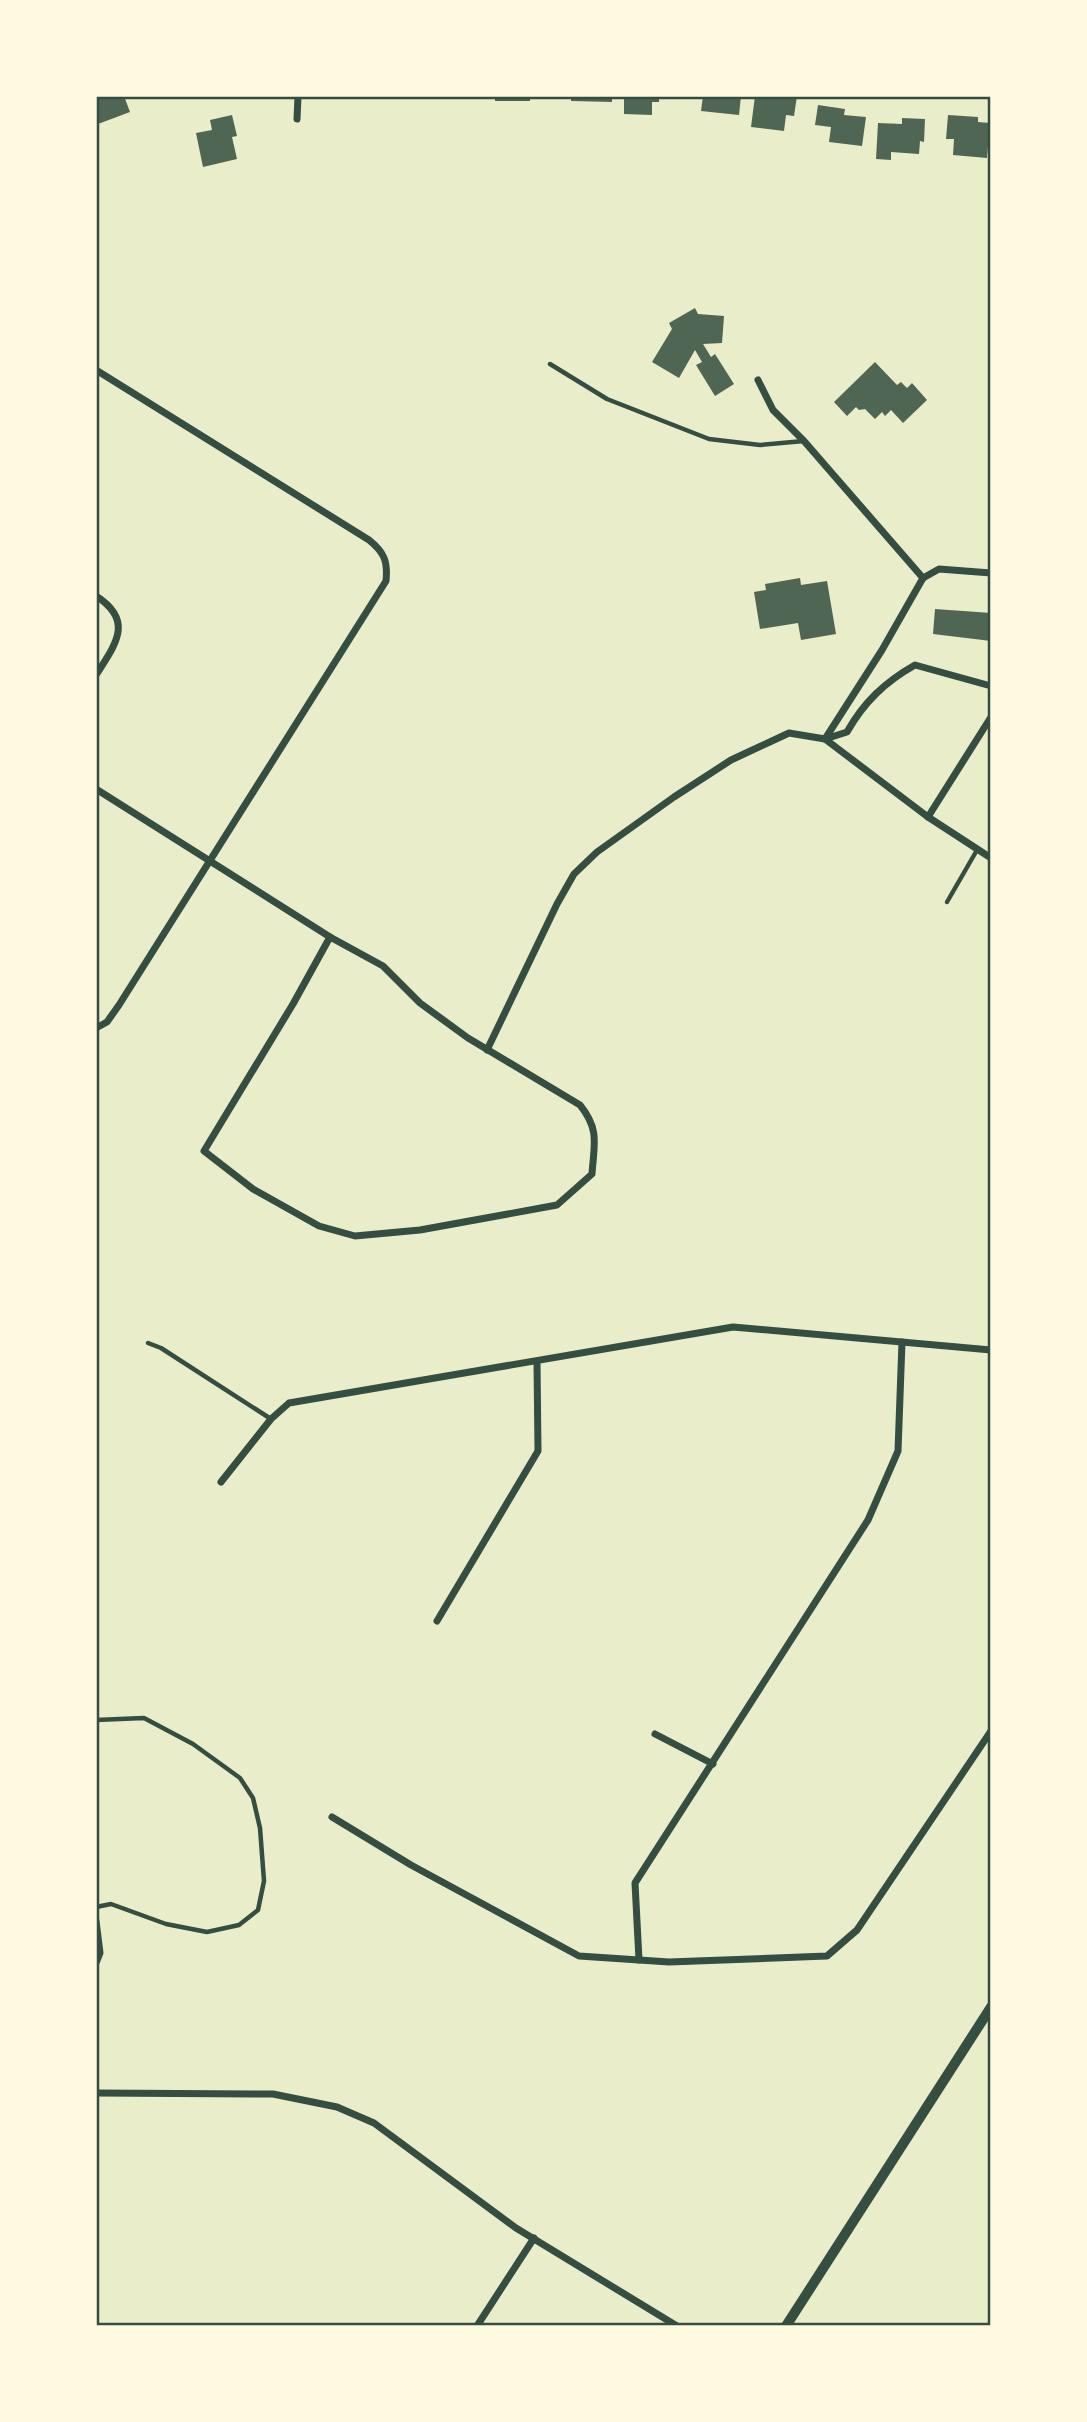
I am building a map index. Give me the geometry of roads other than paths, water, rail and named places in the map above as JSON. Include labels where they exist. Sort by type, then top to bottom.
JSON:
[{"type":"street","points":[[297,119],[298,96]]},
{"type":"street","points":[[96,370],[369,540],[381,550],[387,564],[386,581],[107,1022],[96,1028]]},
{"type":"street","points":[[758,380],[773,410],[804,441],[923,578]]},
{"type":"street","points":[[825,739],[882,650],[923,578],[939,569],[991,573]]},
{"type":"street","points":[[96,596],[109,604],[119,624],[114,646],[96,675]]},
{"type":"street","points":[[487,1050],[557,904],[575,874],[597,852],[674,797],[736,758],[789,733],[825,739],[847,732],[857,715],[886,683],[915,665],[991,686]]},
{"type":"street","points":[[928,817],[991,717]]},
{"type":"street","points":[[825,739],[928,817],[991,858]]},
{"type":"street","points":[[96,789],[330,937],[383,966],[420,1003],[487,1050],[580,1105],[592,1120],[592,1174],[557,1205],[445,1225],[355,1236],[319,1226],[253,1189],[204,1151],[293,1004],[330,937]]},
{"type":"street","points":[[221,1482],[271,1419],[289,1402],[537,1362],[733,1326],[991,1350]]},
{"type":"street","points":[[639,1960],[635,1883],[868,1520],[898,1451],[902,1342]]},
{"type":"street","points":[[437,1621],[538,1451],[537,1362]]},
{"type":"street","points":[[332,1817],[411,1865],[579,1956],[669,1962],[827,1956],[857,1930],[991,1731]]},
{"type":"street","points":[[655,1734],[713,1764]]},
{"type":"street","points":[[96,1921],[100,1953],[96,1964]]},
{"type":"street","points":[[786,2326],[991,2007]]},
{"type":"street","points":[[96,2093],[273,2094],[337,2107],[374,2123],[534,2238],[677,2326]]},
{"type":"street","points":[[477,2326],[534,2238]]},
{"type":"lane","points":[[550,364],[607,400],[709,439],[760,445],[804,441]]},
{"type":"lane","points":[[947,902],[978,849]]},
{"type":"lane","points":[[148,1343],[161,1348],[271,1419]]},
{"type":"lane","points":[[96,1720],[144,1718],[193,1744],[240,1778],[253,1798],[260,1828],[264,1881],[258,1910],[239,1925],[207,1932],[166,1924],[111,1904],[96,1907]]}]
